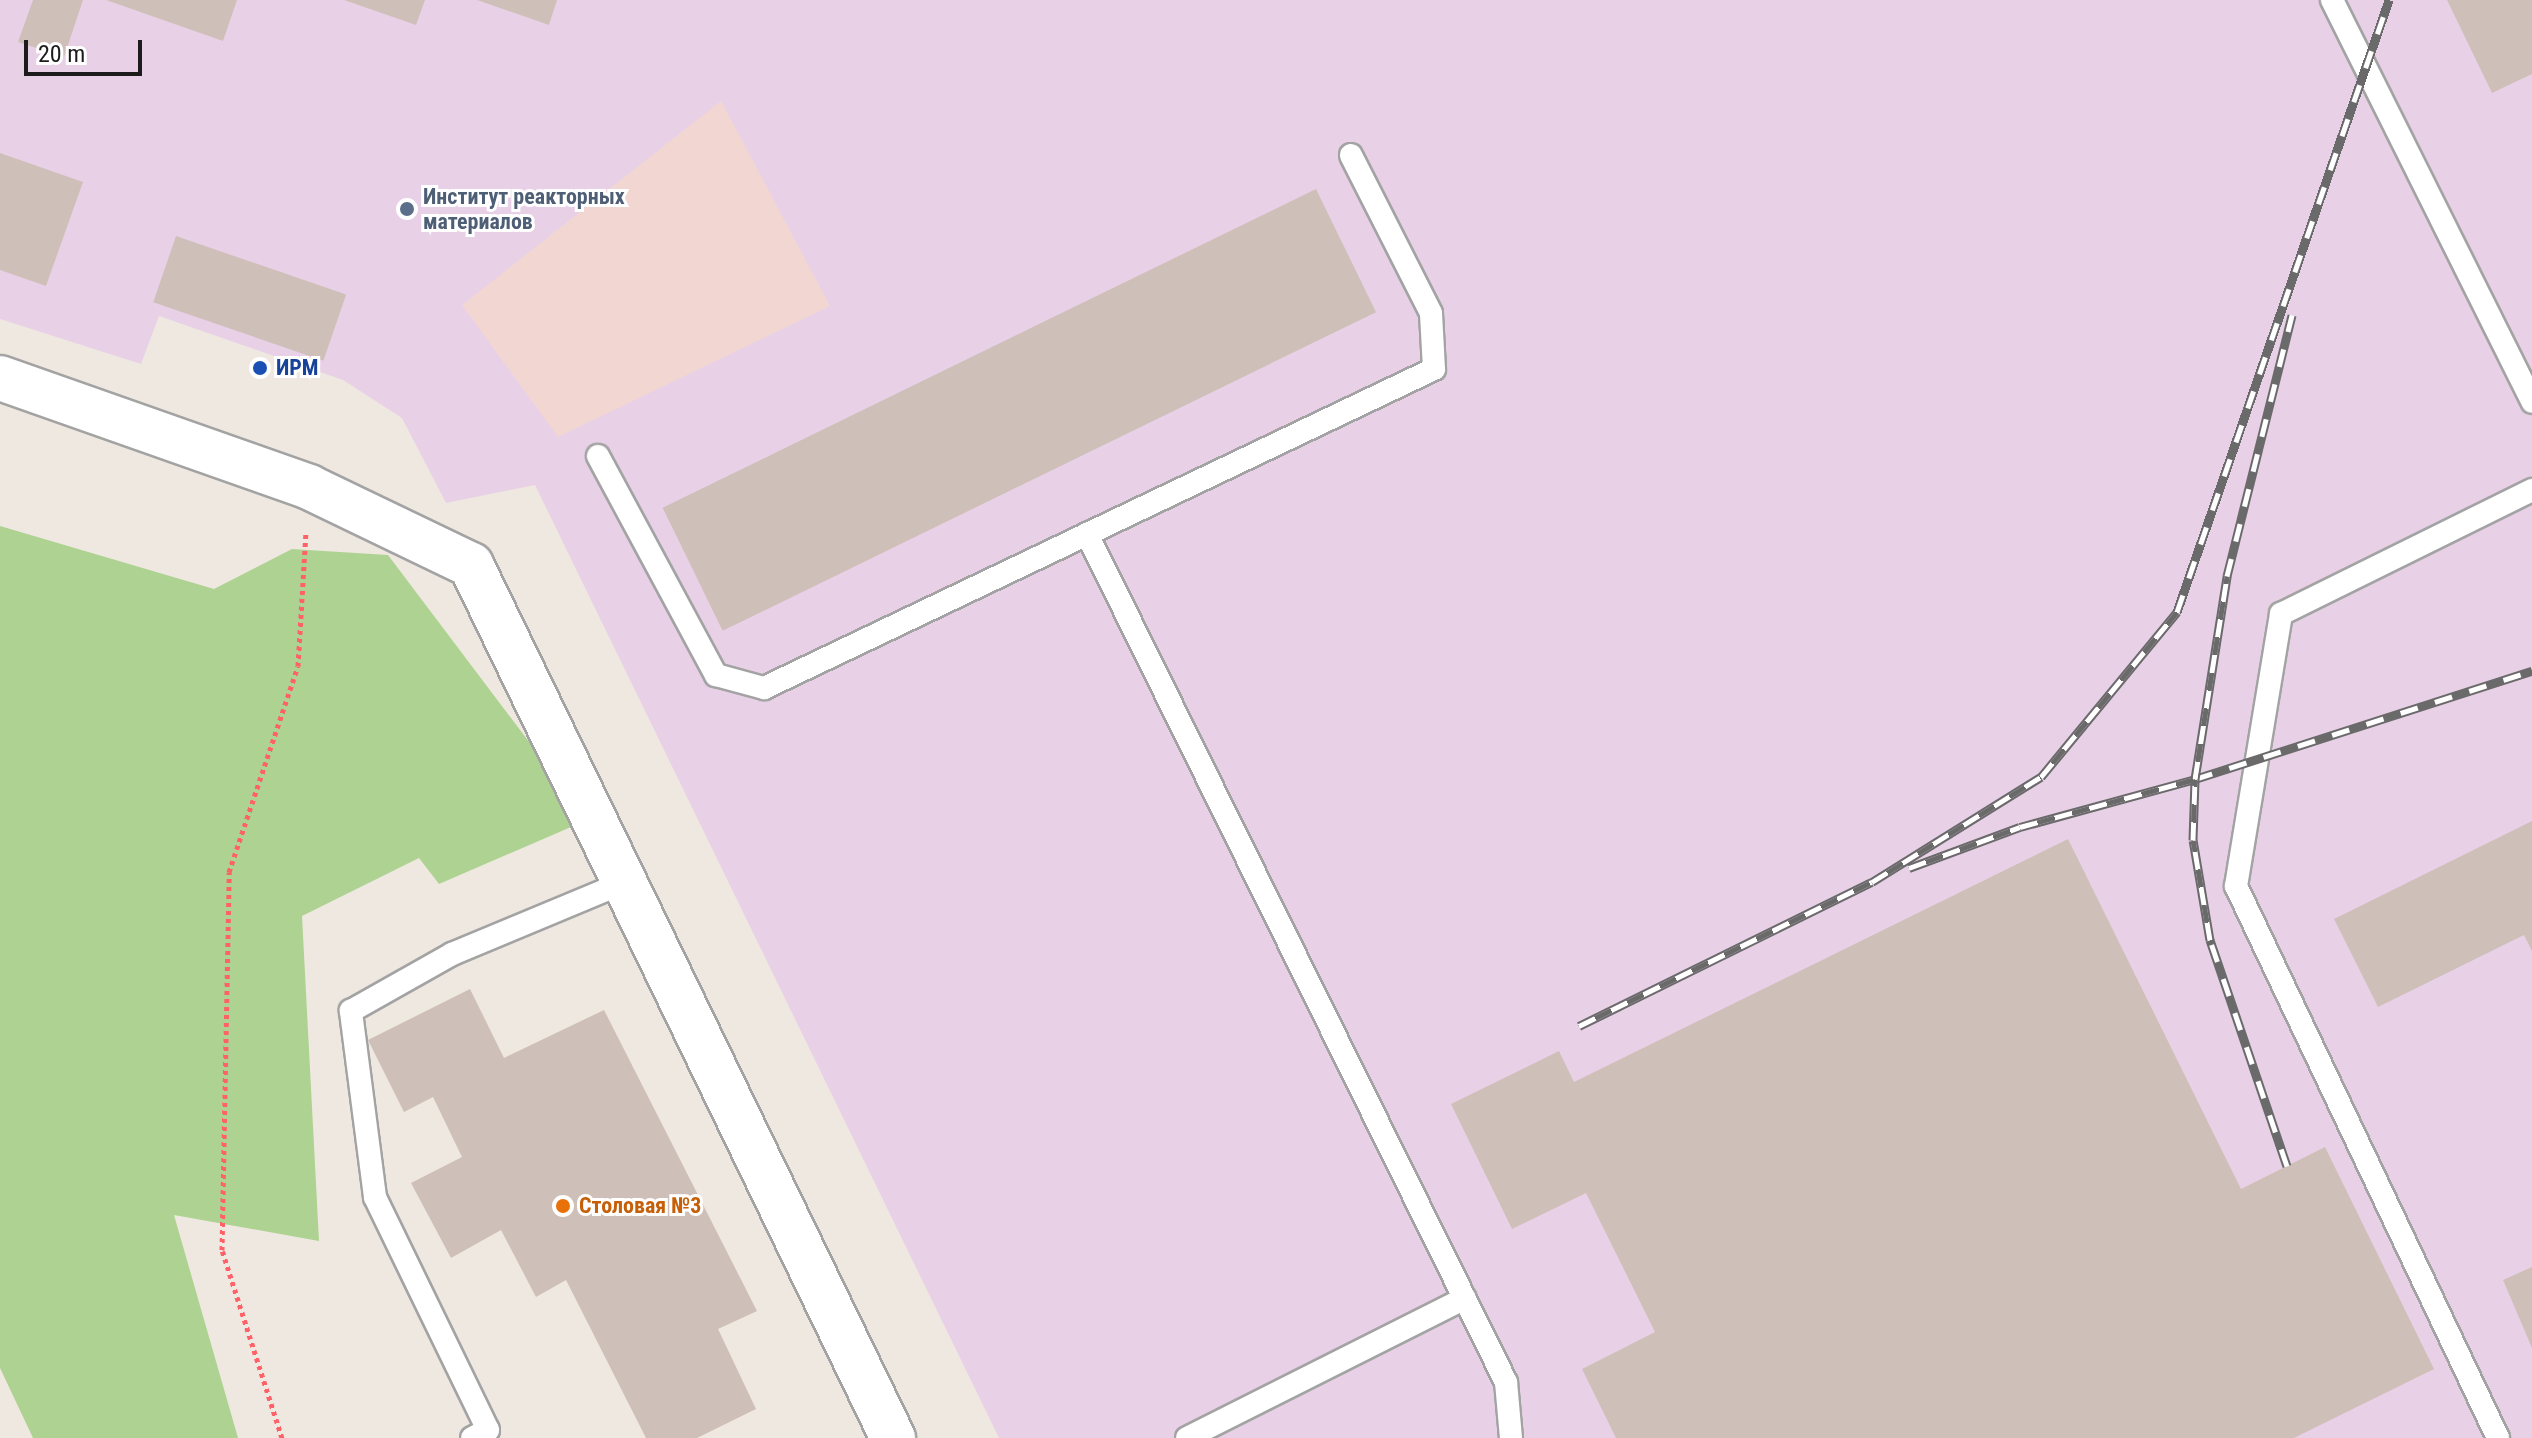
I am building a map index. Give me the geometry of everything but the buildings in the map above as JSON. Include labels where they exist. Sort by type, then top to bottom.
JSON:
[{"type":"street","points":[[0,378],[309,487],[471,565],[893,1438]]},
{"type":"lane","points":[[2332,0],[2532,402]]},
{"type":"lane","points":[[598,456],[716,675],[764,688],[1434,369],[1431,313],[1351,155]]},
{"type":"lane","points":[[2498,1438],[2236,886],[2281,614],[2532,490]]},
{"type":"lane","points":[[1087,534],[1506,1382],[1511,1438]]},
{"type":"lane","points":[[483,1435],[375,1197],[351,1011],[452,954],[625,882]]},
{"type":"lane","points":[[1187,1438],[1465,1298]]},
{"type":"path","points":[[282,1438],[222,1250],[229,872],[298,666],[309,487]]},
{"type":"shaded area","points":[[0,0],[2532,0],[2532,1438],[999,1438],[535,485],[446,503],[402,418],[343,380],[159,316],[141,364],[0,319]]},
{"type":"shaded area","points":[[721,101],[830,306],[558,437],[462,305]]},
{"type":"green space","points":[[0,526],[214,589],[292,549],[388,555],[554,775],[571,827],[439,884],[419,858],[302,916],[319,1241],[174,1215],[238,1438],[33,1438],[0,1368]]},
{"type":"railway","points":[[1579,1026],[1872,882],[2041,777],[2177,612],[2389,0]]},
{"type":"railway","points":[[2287,1166],[2210,940],[2193,840],[2195,779],[2227,576],[2292,315]]},
{"type":"railway","points":[[1909,868],[2020,827],[2195,779],[2532,671]]},
{"type":"place","name":"Институт реакторных материалов","points":[[407,209]]},
{"type":"place","name":"ИРМ","points":[[260,368]]},
{"type":"place","name":"Столовая №3","points":[[563,1206]]}]
